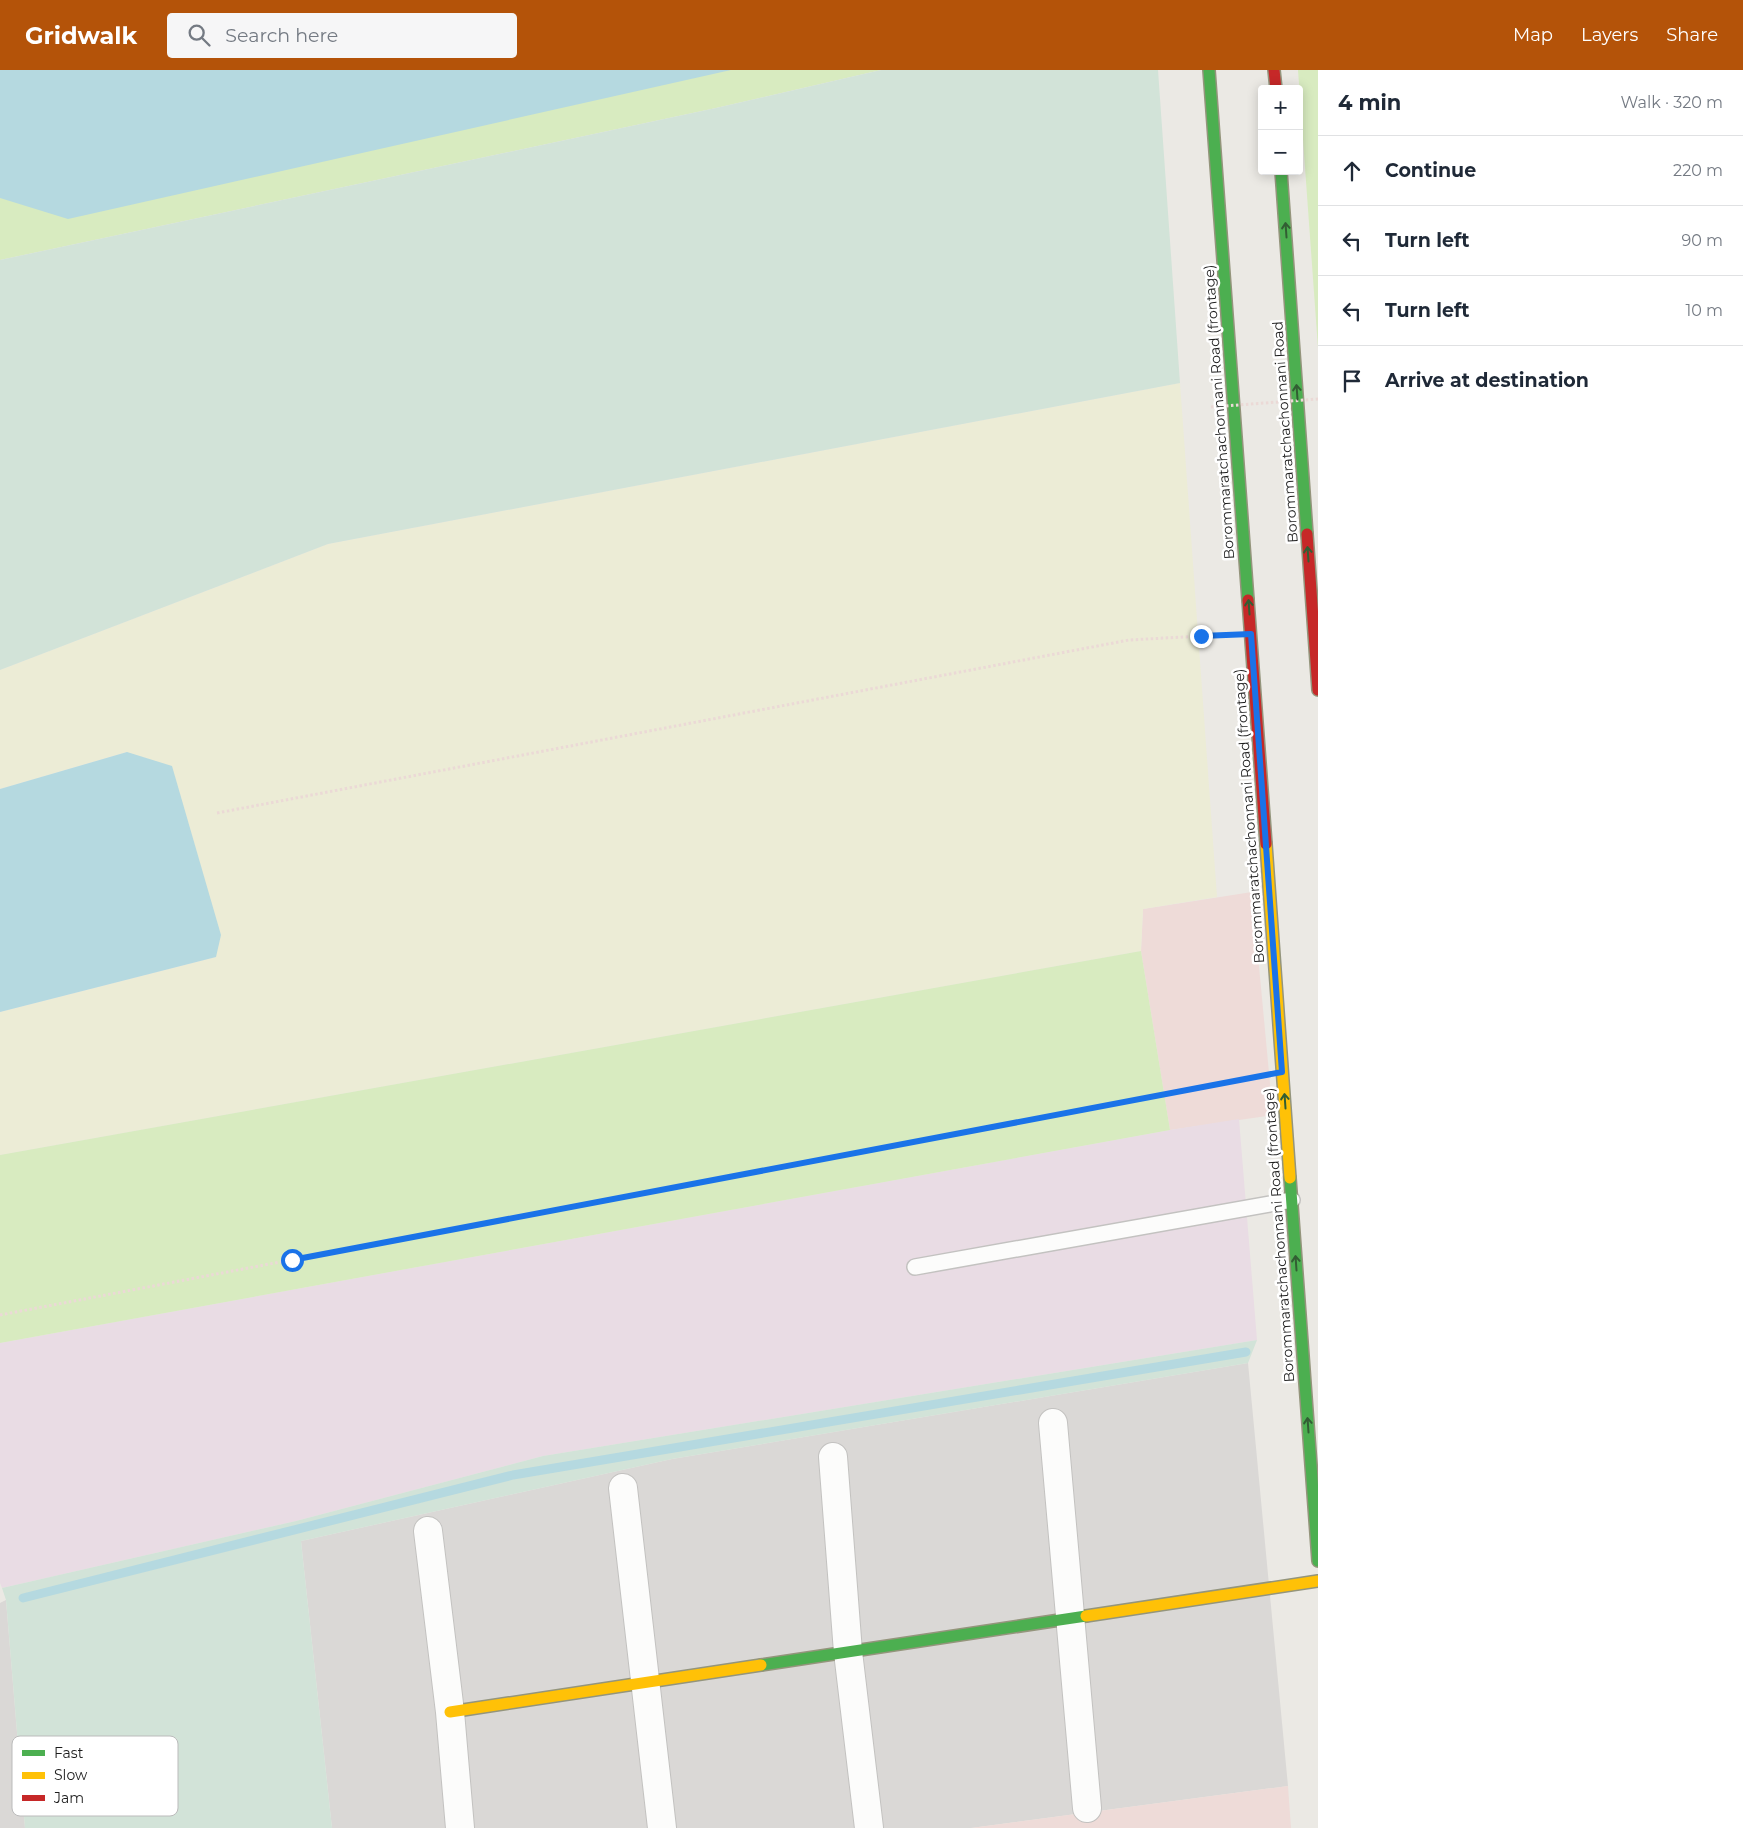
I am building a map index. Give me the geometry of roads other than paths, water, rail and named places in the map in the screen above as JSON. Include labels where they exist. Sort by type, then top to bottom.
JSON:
[{"type":"main road","name":"Borommaratchachonnani Road (frontage)","points":[[1209,70],[1318,1561]]},
{"type":"main road","points":[[1274,70],[1276,85]]},
{"type":"main road","name":"Borommaratchachonnani Road","points":[[1282,175],[1318,690]]},
{"type":"main road","points":[[450,1712],[1318,1581]]},
{"type":"street","points":[[1053,1423],[1087,1808]]},
{"type":"street","points":[[833,1457],[848,1652],[869,1828]]},
{"type":"street","points":[[623,1488],[662,1828]]},
{"type":"street","points":[[428,1532],[450,1712],[460,1828]]},
{"type":"lane","points":[[915,1266],[1292,1200]]},
{"type":"water","points":[[0,70],[731,70],[68,219],[0,198]]},
{"type":"water","points":[[127,752],[172,766],[221,935],[216,957],[0,1012],[0,789]]},
{"type":"waterway","points":[[23,1598],[513,1475],[1246,1352]]}]
